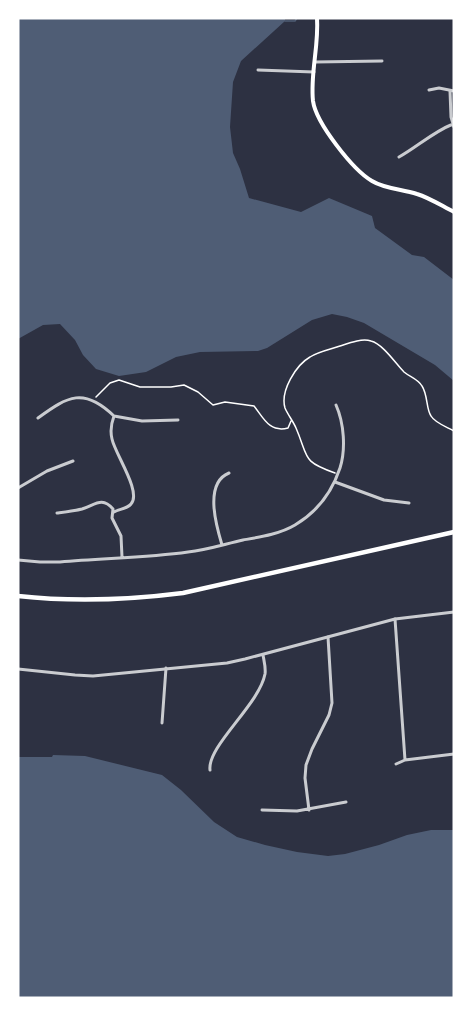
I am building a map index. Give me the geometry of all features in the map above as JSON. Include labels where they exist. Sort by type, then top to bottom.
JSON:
[{"type":"highway","points":[[18,596],[95,600],[183,593],[454,532]]},
{"type":"main road","points":[[317,18],[312,92],[317,115],[326,130],[358,171],[374,183],[416,193],[454,212]]},
{"type":"street","points":[[315,62],[382,61]]},
{"type":"street","points":[[258,70],[314,72]]},
{"type":"street","points":[[399,157],[441,129],[453,125],[452,91],[439,88],[429,90]]},
{"type":"street","points":[[38,418],[52,407],[78,397],[94,400],[114,416],[131,420],[178,420]]},
{"type":"street","points":[[18,560],[60,562],[189,552],[273,533],[296,525],[322,503],[338,474],[343,455],[343,444],[340,413],[336,405]]},
{"type":"street","points":[[114,416],[111,424],[112,440],[131,484],[134,497],[128,507],[114,512]]},
{"type":"street","points":[[18,488],[47,471],[74,461]]},
{"type":"street","points":[[222,545],[214,510],[215,485],[220,478],[229,473]]},
{"type":"street","points":[[335,482],[384,500],[409,503]]},
{"type":"street","points":[[57,513],[81,509],[100,502],[112,507],[114,512],[112,518],[121,536],[122,557]]},
{"type":"street","points":[[18,669],[93,676],[227,663],[395,620],[454,612]]},
{"type":"street","points":[[395,620],[405,760]]},
{"type":"street","points":[[309,810],[305,778],[306,765],[332,704],[328,637]]},
{"type":"street","points":[[210,771],[209,766],[213,755],[248,708],[263,681],[266,668],[263,655]]},
{"type":"street","points":[[162,723],[166,668]]},
{"type":"street","points":[[396,764],[405,760],[454,754]]},
{"type":"street","points":[[262,810],[309,810],[346,802]]},
{"type":"path","points":[[338,474],[309,461],[285,407],[284,397],[287,383],[305,360],[313,355],[348,343],[370,340],[396,361],[402,370],[420,382],[424,388],[431,417],[454,431]]},
{"type":"path","points":[[94,400],[110,382],[116,380],[142,387],[184,385],[213,405],[225,402],[254,406],[264,421],[278,429],[288,428],[291,420]]},
{"type":"water","points":[[18,18],[285,18],[285,21],[241,61],[233,82],[230,127],[233,153],[249,198],[301,212],[329,198],[372,216],[375,228],[412,255],[424,257],[454,280],[454,381],[435,365],[364,323],[332,314],[312,320],[267,348],[258,351],[200,352],[176,357],[146,372],[119,376],[96,369],[60,324],[43,325],[18,339]]},
{"type":"water","points":[[53,755],[85,756],[162,775],[214,822],[237,837],[297,852],[328,856],[345,854],[407,835],[431,830],[454,830],[454,998],[18,998],[18,757],[52,757]]},
{"type":"waterway","points":[[285,21],[295,21],[297,18]]}]
